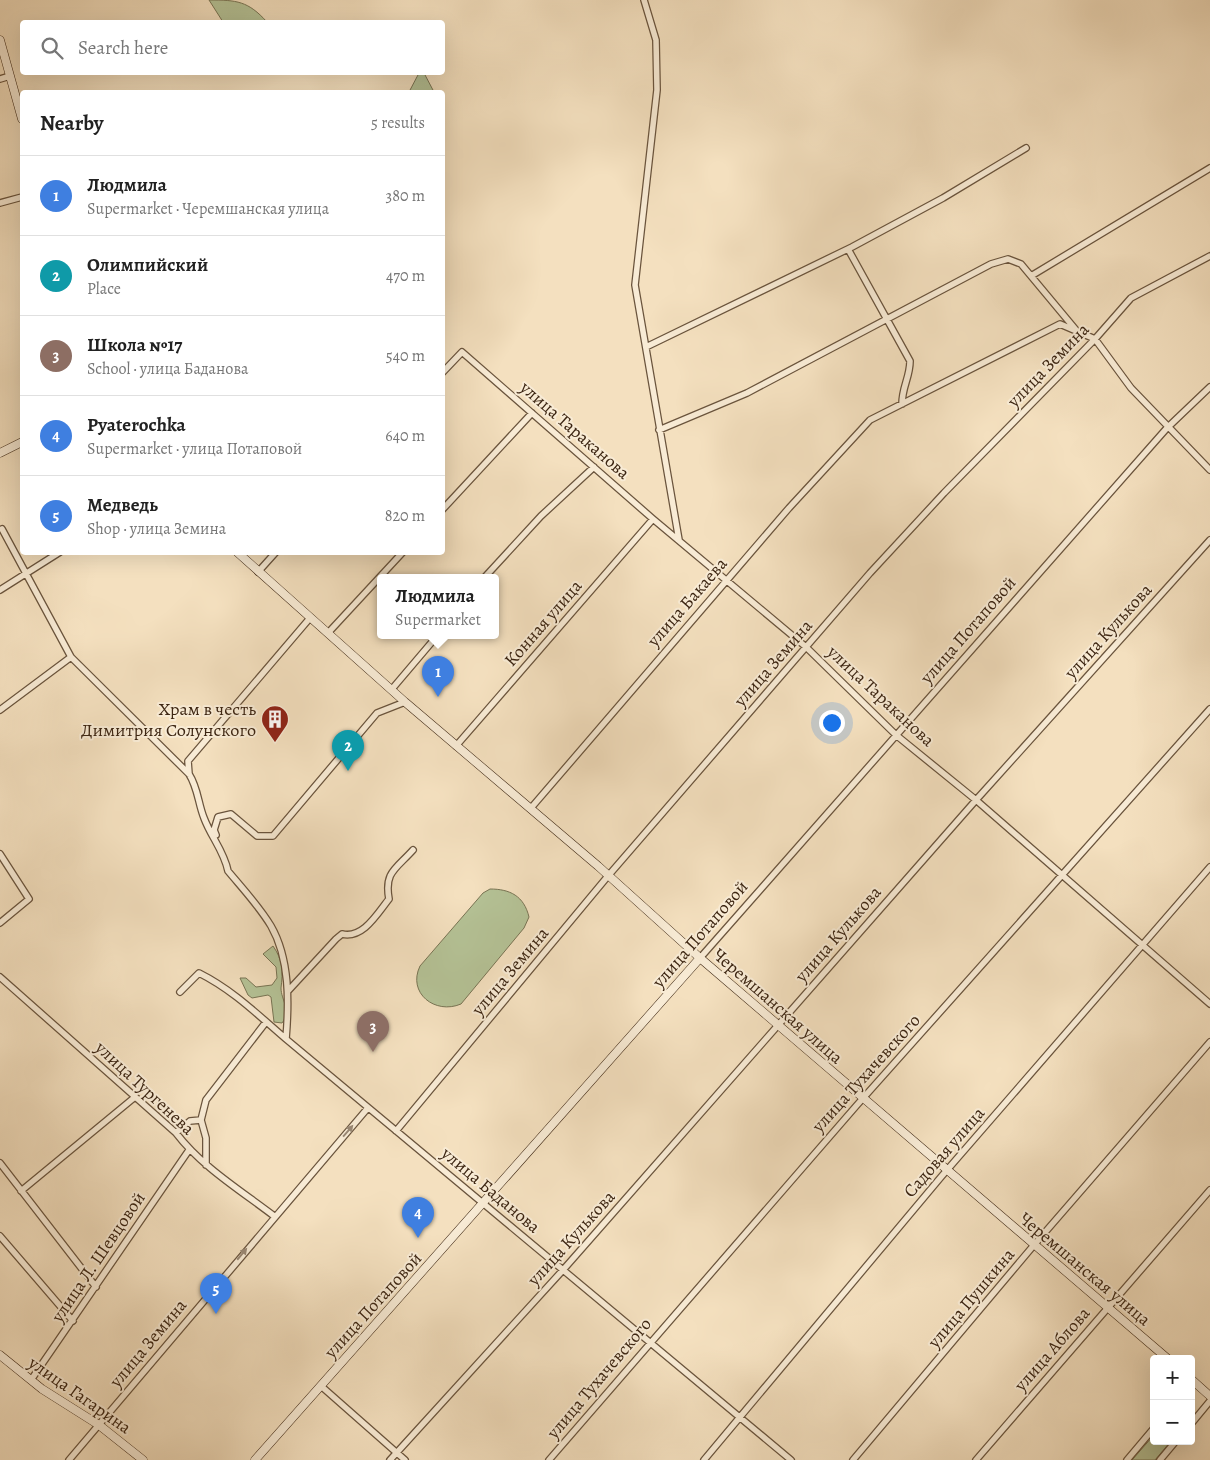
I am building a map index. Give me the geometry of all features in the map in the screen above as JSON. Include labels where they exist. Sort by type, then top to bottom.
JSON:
[{"type":"main road","points":[[0,40],[20,112]]},
{"type":"main road","points":[[0,453],[20,443]]},
{"type":"main road","name":"Черемшанская улица","points":[[240,555],[405,702],[531,808],[778,1026],[1163,1355]]},
{"type":"main road","name":"улица Потаповой","points":[[255,1460],[700,958]]},
{"type":"main road","name":"улица Гагарина","points":[[0,1355],[31,1380],[99,1426],[143,1460]]},
{"type":"main road","points":[[1195,1384],[1210,1396]]},
{"type":"street","points":[[644,0],[656,40],[657,90],[635,285],[679,540]]},
{"type":"street","points":[[0,79],[10,76]]},
{"type":"street","points":[[646,347],[848,249],[943,198],[1026,148]]},
{"type":"street","points":[[1031,276],[1210,168]]},
{"type":"street","points":[[0,203],[20,198]]},
{"type":"street","points":[[848,249],[910,360],[907,377],[902,388],[902,404],[1060,324],[1095,340],[1131,388],[1167,428],[1210,470]]},
{"type":"street","name":"улица Земина","points":[[396,1131],[608,876],[806,647],[944,493],[1095,340],[1132,298],[1210,256]]},
{"type":"street","points":[[659,430],[747,393],[990,264],[1008,259],[1021,264],[1077,331]]},
{"type":"street","name":"улица Тараканова","points":[[445,370],[462,352],[653,519],[806,647],[896,735],[976,800],[1210,1004]]},
{"type":"street","name":"улица Потаповой","points":[[700,958],[1167,428],[1210,388]]},
{"type":"street","name":"улица Бакаева","points":[[531,808],[789,508],[870,420],[902,404]]},
{"type":"street","points":[[445,507],[532,413]]},
{"type":"street","points":[[488,574],[541,516],[594,467]]},
{"type":"street","name":"Конная улица","points":[[456,746],[653,519]]},
{"type":"street","points":[[2,529],[71,657],[189,774],[195,783],[204,818],[218,842]]},
{"type":"street","name":"улица Кулькова","points":[[390,1460],[563,1270],[976,800],[1210,540]]},
{"type":"street","points":[[0,590],[55,555]]},
{"type":"street","points":[[258,572],[273,555]]},
{"type":"street","points":[[383,574],[400,555]]},
{"type":"street","points":[[328,633],[377,580]]},
{"type":"street","points":[[189,774],[188,761],[310,618]]},
{"type":"street","points":[[392,690],[434,639]]},
{"type":"street","points":[[0,710],[71,657]]},
{"type":"street","points":[[286,1039],[288,991],[282,958],[272,927],[228,871],[214,830],[216,822],[218,817],[231,814],[257,836],[273,836],[378,713],[405,702]]},
{"type":"street","name":"улица Тухачевского","points":[[549,1460],[863,1098],[1210,709]]},
{"type":"street","points":[[288,991],[336,939],[342,934],[352,937],[359,934],[380,911],[389,899],[386,884],[389,877],[413,850]]},
{"type":"street","points":[[0,854],[29,899],[0,923]]},
{"type":"street","name":"Садовая улица","points":[[704,1460],[947,1171],[1210,867]]},
{"type":"street","name":"улица Баданова","points":[[180,992],[199,973],[227,989],[367,1109],[651,1341],[791,1460]]},
{"type":"street","name":"улица Тургенева","points":[[0,977],[176,1133],[189,1150],[206,1165],[274,1216]]},
{"type":"street","points":[[206,1165],[206,1138],[201,1120],[206,1100],[266,1022]]},
{"type":"street","name":"улица Пушкина","points":[[853,1460],[1034,1245],[1210,1042]]},
{"type":"street","points":[[21,1191],[135,1097]]},
{"type":"street","name":"улица Земина","points":[[69,1460],[274,1216],[367,1109]]},
{"type":"street","points":[[176,1133],[190,1121],[201,1120]]},
{"type":"street","name":"улица Л. Шевцовой","points":[[31,1380],[189,1150]]},
{"type":"street","points":[[0,1163],[96,1287]]},
{"type":"street","name":"улица Аблова","points":[[976,1460],[1210,1190]]},
{"type":"street","points":[[0,1236],[73,1321]]},
{"type":"street","points":[[321,1386],[404,1460]]},
{"type":"street","points":[[1195,1419],[1210,1402]]},
{"type":"street","points":[[1127,1460],[1150,1433]]},
{"type":"street","points":[[1160,1460],[1173,1445]]},
{"type":"green space","points":[[209,0],[227,0],[241,3],[254,10],[265,20],[222,20]]},
{"type":"green space","points":[[418,75],[425,75],[433,90],[410,90]]},
{"type":"green space","points":[[490,889],[510,892],[520,899],[529,917],[524,928],[461,1004],[451,1007],[433,1004],[420,993],[417,985],[420,966],[483,893]]},
{"type":"green space","points":[[273,946],[282,966],[281,992],[286,1014],[282,1023],[274,1022],[271,997],[268,995],[252,998],[248,995],[240,978],[246,978],[256,987],[272,985],[277,978],[276,967],[263,954]]},
{"type":"green space","points":[[1150,1440],[1150,1445],[1168,1445],[1155,1460],[1132,1460]]},
{"type":"place","name":"Людмила","points":[[438,697]]},
{"type":"place","name":"Храм в честь Димитрия Солунского","points":[[275,743]]},
{"type":"place","name":"Олимпийский","points":[[348,771]]},
{"type":"place","name":"Школа №17","points":[[373,1052]]},
{"type":"place","name":"Pyaterochka","points":[[418,1238]]},
{"type":"place","name":"Медведь","points":[[216,1314]]}]
